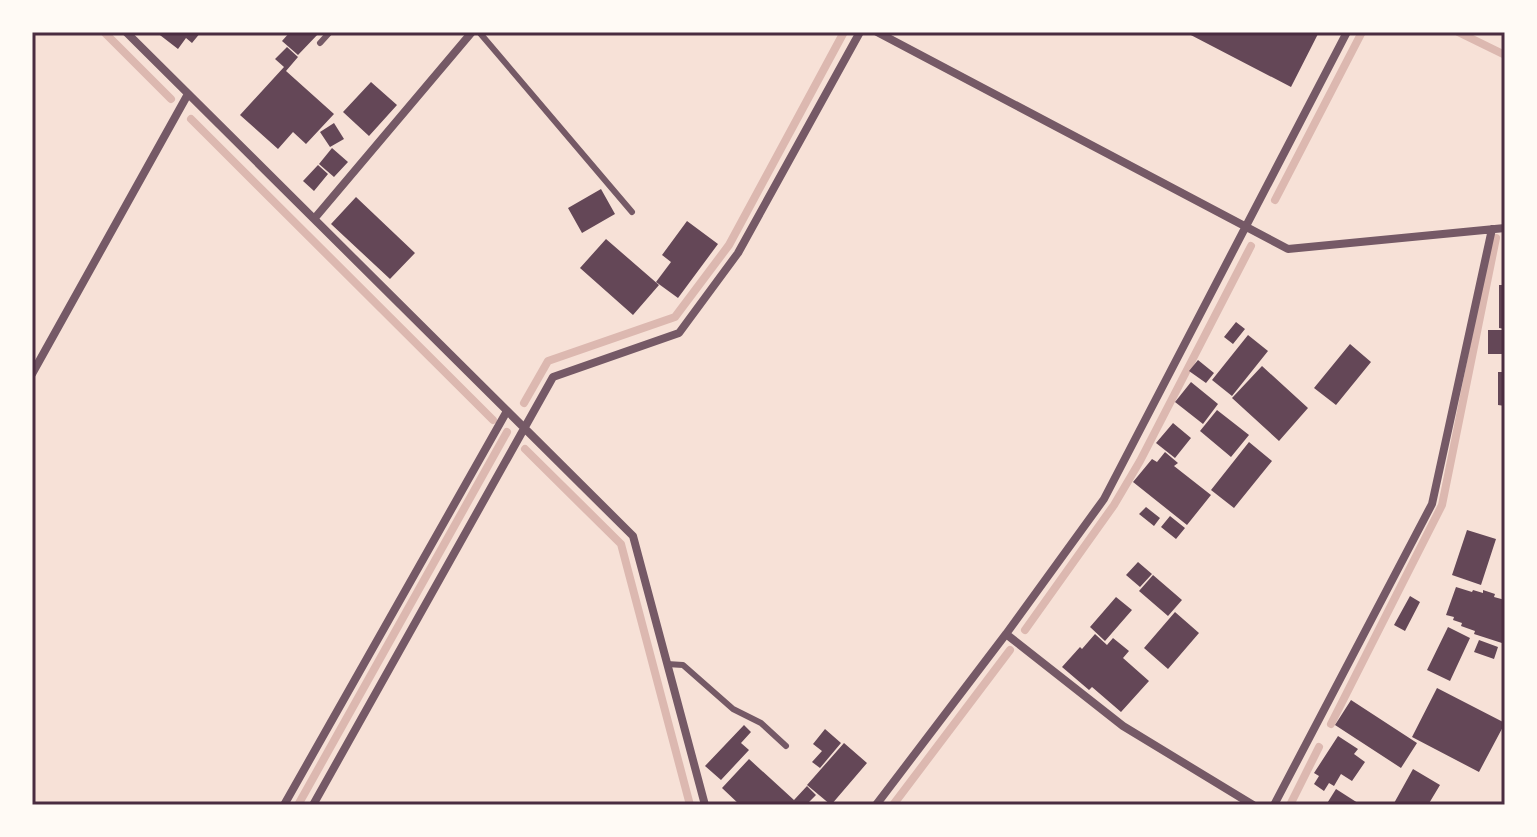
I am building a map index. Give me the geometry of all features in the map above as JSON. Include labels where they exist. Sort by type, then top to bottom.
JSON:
[{"type":"street","points":[[126,32],[633,536],[705,805]]},
{"type":"street","points":[[314,219],[472,32]]},
{"type":"street","points":[[313,805],[553,377],[679,333],[738,253],[860,32]]},
{"type":"street","points":[[877,32],[1288,249],[1505,228]]},
{"type":"street","points":[[876,805],[1104,499],[1347,32]]},
{"type":"street","points":[[32,374],[188,94]]},
{"type":"street","points":[[1274,805],[1432,504],[1492,229]]},
{"type":"street","points":[[284,805],[507,411]]},
{"type":"street","points":[[1006,634],[1123,726],[1253,805]]},
{"type":"lane","points":[[320,43],[330,32]]},
{"type":"lane","points":[[479,32],[632,212]]},
{"type":"lane","points":[[667,664],[683,665],[733,709],[761,723],[786,746]]},
{"type":"building","points":[[156,32],[201,32],[192,43],[186,38],[178,49]]},
{"type":"building","points":[[290,32],[320,32],[298,55],[282,41]]},
{"type":"building","points":[[1185,32],[1319,32],[1291,87]]},
{"type":"building","points":[[287,47],[298,57],[286,71],[334,114],[306,144],[293,132],[278,149],[240,115],[284,67],[275,59]]},
{"type":"building","points":[[371,82],[397,105],[369,136],[343,112]]},
{"type":"building","points":[[334,123],[344,139],[330,147],[320,132]]},
{"type":"building","points":[[332,148],[348,162],[334,177],[319,164]]},
{"type":"building","points":[[318,165],[328,174],[314,191],[303,181]]},
{"type":"building","points":[[601,189],[615,214],[582,233],[568,208]]},
{"type":"building","points":[[356,197],[415,253],[390,279],[331,224]]},
{"type":"building","points":[[687,221],[718,244],[678,298],[656,282],[671,262],[662,255]]},
{"type":"building","points":[[606,239],[659,285],[633,315],[580,268]]},
{"type":"building","points":[[1499,285],[1505,285],[1505,329],[1499,328]]},
{"type":"building","points":[[1236,322],[1245,329],[1233,344],[1224,337]]},
{"type":"building","points":[[1488,330],[1505,330],[1505,354],[1488,354]]},
{"type":"building","points":[[1248,335],[1268,351],[1232,396],[1212,380]]},
{"type":"building","points":[[1350,344],[1371,362],[1336,405],[1314,388]]},
{"type":"building","points":[[1198,360],[1214,373],[1206,383],[1189,371]]},
{"type":"building","points":[[1262,366],[1308,408],[1279,441],[1232,398]]},
{"type":"building","points":[[1498,372],[1505,372],[1505,406],[1498,405]]},
{"type":"building","points":[[1191,382],[1218,404],[1203,424],[1175,402]]},
{"type":"building","points":[[1217,410],[1249,435],[1231,457],[1200,431]]},
{"type":"building","points":[[1173,423],[1191,438],[1175,458],[1156,443]]},
{"type":"building","points":[[1249,442],[1272,461],[1234,508],[1211,490]]},
{"type":"building","points":[[1165,452],[1178,463],[1174,466],[1211,495],[1187,525],[1133,482],[1152,459],[1157,462]]},
{"type":"building","points":[[1146,507],[1160,518],[1154,526],[1139,514]]},
{"type":"building","points":[[1170,516],[1185,528],[1176,539],[1161,527]]},
{"type":"building","points":[[1467,530],[1496,539],[1481,585],[1452,575]]},
{"type":"building","points":[[1138,562],[1152,574],[1140,587],[1126,575]]},
{"type":"building","points":[[1153,575],[1182,600],[1168,616],[1139,591]]},
{"type":"building","points":[[1456,587],[1472,592],[1483,593],[1483,590],[1505,600],[1505,644],[1474,634],[1475,631],[1446,615]]},
{"type":"building","points":[[1410,596],[1420,602],[1405,631],[1394,625]]},
{"type":"building","points":[[1116,597],[1132,610],[1105,641],[1090,627]]},
{"type":"building","points":[[1175,612],[1199,633],[1168,669],[1144,648]]},
{"type":"building","points":[[1448,627],[1470,638],[1450,681],[1427,670]]},
{"type":"building","points":[[1095,634],[1107,645],[1113,638],[1129,651],[1123,658],[1149,681],[1121,712],[1062,667]]},
{"type":"building","points":[[1479,640],[1498,647],[1494,659],[1474,652]]},
{"type":"building","points":[[1437,688],[1505,723],[1479,772],[1412,737]]},
{"type":"building","points":[[1351,700],[1417,743],[1401,768],[1335,725]]},
{"type":"building","points":[[744,725],[751,732],[741,743],[749,750],[721,780],[705,766]]},
{"type":"building","points":[[825,729],[841,743],[820,768],[812,762],[822,751],[813,744]]},
{"type":"building","points":[[1338,736],[1358,749],[1354,754],[1365,762],[1352,781],[1341,774],[1334,786],[1329,783],[1324,791],[1314,784],[1319,776],[1314,773]]},
{"type":"building","points":[[844,743],[867,763],[831,805],[807,785]]},
{"type":"building","points":[[749,759],[794,800],[807,786],[816,795],[806,805],[797,802],[793,805],[740,805],[722,788]]},
{"type":"building","points":[[1413,769],[1440,785],[1428,805],[1393,805]]},
{"type":"building","points":[[1336,789],[1361,805],[1326,805]]},
{"type":"waterway","points":[[104,32],[171,99]]},
{"type":"waterway","points":[[524,403],[548,361],[675,317],[729,245],[844,32]]},
{"type":"waterway","points":[[1275,200],[1362,32]]},
{"type":"waterway","points":[[1458,32],[1505,55]]},
{"type":"waterway","points":[[191,119],[493,420]]},
{"type":"waterway","points":[[1331,724],[1442,505],[1496,238]]},
{"type":"waterway","points":[[1025,630],[1114,505],[1140,461],[1251,246]]},
{"type":"waterway","points":[[298,805],[507,432]]},
{"type":"waterway","points":[[525,449],[621,544],[690,805]]},
{"type":"waterway","points":[[893,805],[1010,650]]},
{"type":"waterway","points":[[1290,805],[1319,747]]}]
